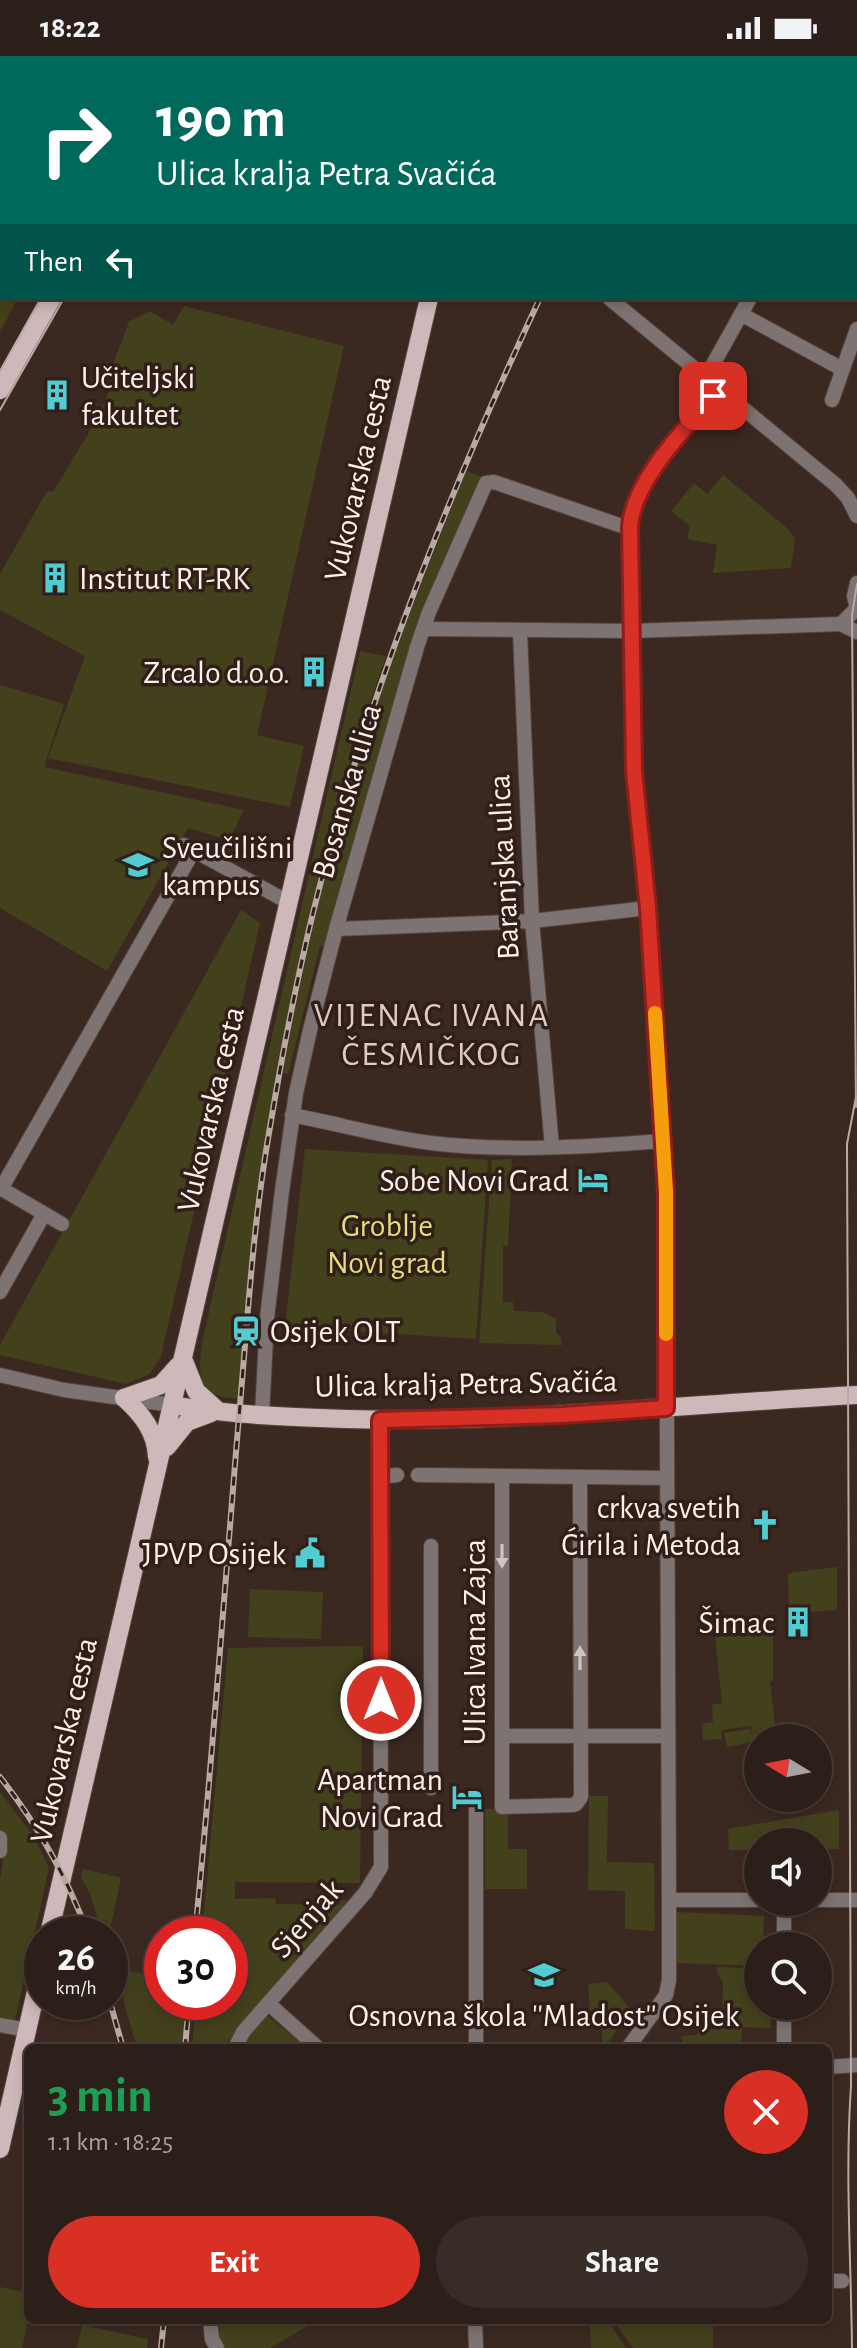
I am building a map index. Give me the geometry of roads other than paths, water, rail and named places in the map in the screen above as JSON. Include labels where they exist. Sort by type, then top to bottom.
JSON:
[{"type":"main road","points":[[0,390],[51,300]]},
{"type":"main road","name":"Vukovarska cesta","points":[[53,1916],[429,300]]},
{"type":"main road","points":[[157,1467],[157,1448],[149,1427],[124,1398],[161,1385],[183,1359],[196,1391],[218,1411]]},
{"type":"main road","name":"Ulica kralja Petra Svačića","points":[[172,1405],[262,1415],[380,1420],[562,1415],[857,1395]]},
{"type":"main road","points":[[157,1467],[178,1429],[196,1417],[218,1411]]},
{"type":"main road","points":[[0,2149],[29,2020]]},
{"type":"street","points":[[611,300],[857,504]]},
{"type":"street","points":[[706,377],[749,300]]},
{"type":"street","points":[[741,314],[842,369]]},
{"type":"street","points":[[832,400],[857,329]]},
{"type":"street","points":[[631,2044],[666,1995],[669,1980],[669,1900],[666,1192],[648,908],[634,771],[630,526],[637,495],[646,480],[719,389]]},
{"type":"street","name":"Bosanska ulica","points":[[262,1415],[272,1275],[302,1060],[336,929],[423,629],[483,488],[490,482],[630,526]]},
{"type":"street","points":[[845,494],[857,516]]},
{"type":"street","points":[[841,624],[856,609],[856,583]]},
{"type":"street","points":[[423,629],[632,631],[841,624],[857,632]]},
{"type":"street","name":"Baranjska ulica","points":[[520,632],[532,921],[552,1147]]},
{"type":"street","points":[[62,1224],[1,1188],[189,848],[288,902]]},
{"type":"street","points":[[336,929],[532,921],[648,908]]},
{"type":"street","points":[[292,1115],[433,1143],[552,1147],[663,1141]]},
{"type":"street","points":[[0,1292],[44,1214]]},
{"type":"street","points":[[0,1375],[64,1390],[172,1405]]},
{"type":"street","name":"Sjenjak","points":[[237,2044],[243,2032],[365,1893],[381,1867],[391,1476],[380,1420]]},
{"type":"street","points":[[420,1477],[666,1478]]},
{"type":"street","name":"Ulica Ivana Zajca","points":[[502,1478],[502,1807],[576,1804],[581,1797],[581,1736]]},
{"type":"street","points":[[580,1478],[581,1736]]},
{"type":"street","points":[[431,1546],[431,1788]]},
{"type":"street","points":[[502,1736],[668,1736]]},
{"type":"street","points":[[476,1806],[476,2044]]},
{"type":"street","points":[[0,1838],[0,1851]]},
{"type":"street","points":[[669,1900],[744,1900]]},
{"type":"street","points":[[832,1900],[857,1900]]},
{"type":"street","name":"Sjenjak","points":[[269,2004],[314,2044]]},
{"type":"street","points":[[784,2020],[784,2044]]},
{"type":"street","points":[[0,2025],[27,2030]]},
{"type":"street","points":[[832,2067],[857,2065]]},
{"type":"street","points":[[210,2324],[212,2339],[217,2348]]},
{"type":"street","points":[[475,2324],[476,2348]]},
{"type":"tram line","points":[[0,371],[40,300]]},
{"type":"tram line","points":[[0,410],[63,300]]},
{"type":"tram line","points":[[856,1107],[852,615],[857,584]]},
{"type":"tram line","points":[[852,2348],[848,2184],[851,2086],[847,1144],[856,1097]]},
{"type":"railway","points":[[197,1916],[254,1243],[269,1133],[294,998],[333,837],[382,680],[472,449],[539,300]]},
{"type":"railway","points":[[0,1777],[50,1852],[81,1916]]},
{"type":"railway","points":[[115,2020],[122,2044]]},
{"type":"railway","points":[[185,2044],[187,2020]]},
{"type":"railway","points":[[161,2348],[164,2324]]},
{"type":"place","name":"Učiteljski fakultet","points":[[57,395]]},
{"type":"place","name":"Institut RT-RK","points":[[55,578]]},
{"type":"place","name":"Zrcalo d.o.o.","points":[[314,672]]},
{"type":"place","name":"Sveučilišni kampus","points":[[138,865]]},
{"type":"place","name":"Sobe Novi Grad","points":[[593,1180]]},
{"type":"place","name":"Osijek OLT","points":[[246,1331]]},
{"type":"place","name":"crkva svetih Ćirila i Metoda","points":[[765,1525]]},
{"type":"place","name":"JPVP Osijek","points":[[310,1553]]},
{"type":"place","name":"Šimac","points":[[798,1622]]},
{"type":"place","name":"Apartman Novi Grad","points":[[467,1797]]},
{"type":"place","name":"Osnovna škola ''Mladost'' Osijek","points":[[544,1975]]},
{"type":"district","name":"VIJENAC IVANA ČESMIČKOG","points":[[432,1034]]},
{"type":"park label","name":"Groblje Novi grad","points":[[387,1244]]}]
